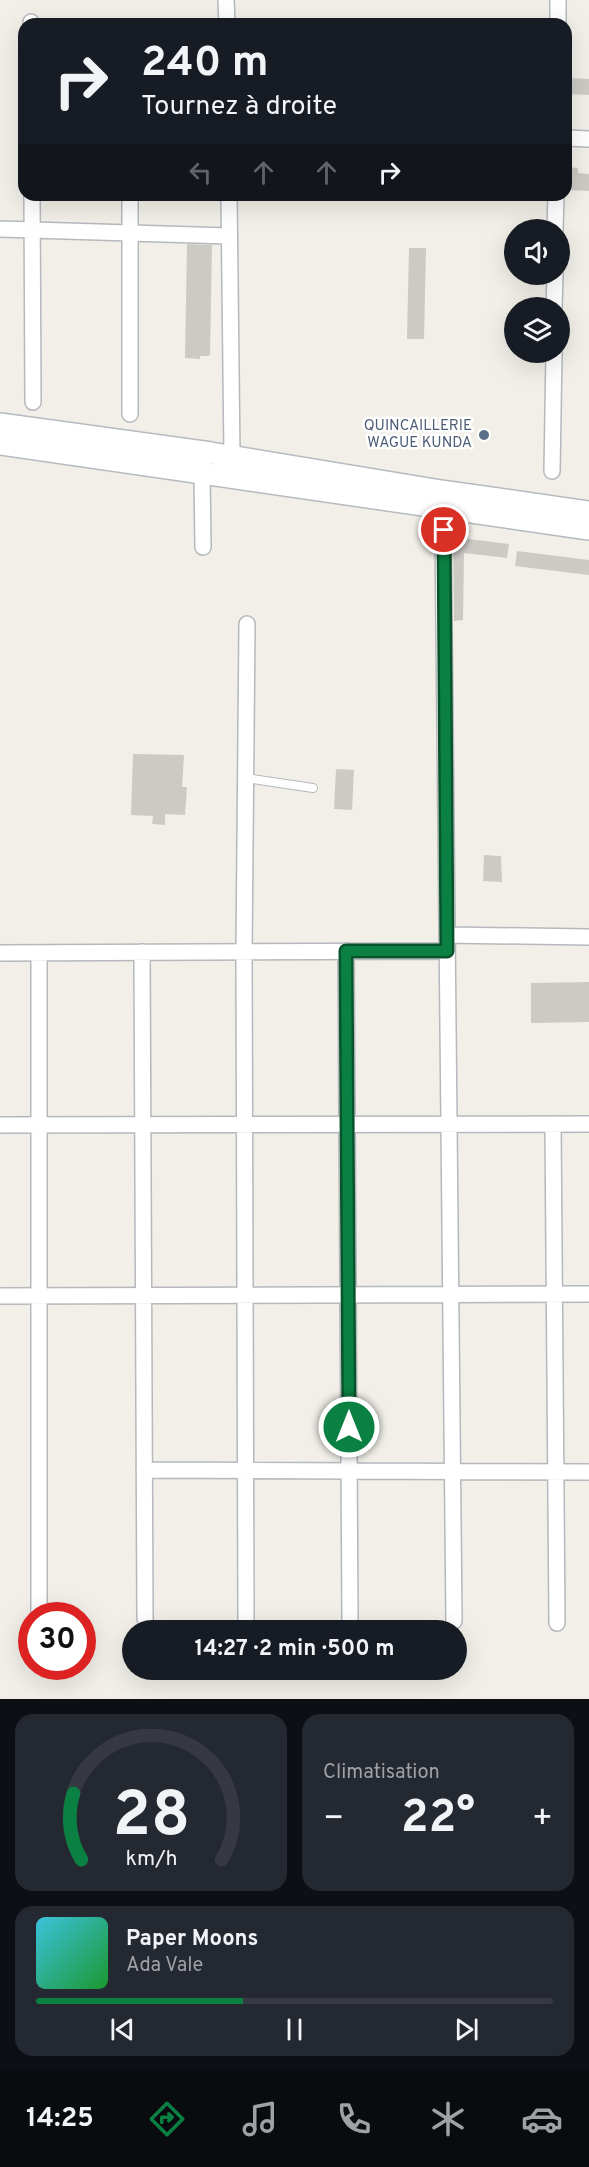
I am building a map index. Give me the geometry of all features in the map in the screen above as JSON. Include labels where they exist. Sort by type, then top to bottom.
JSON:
[{"type":"main road","points":[[0,424],[232,456],[435,490],[589,512]]},
{"type":"main road","points":[[0,444],[589,529]]},
{"type":"street","points":[[226,0],[226,18]]},
{"type":"street","points":[[558,0],[558,18]]},
{"type":"street","points":[[572,138],[589,139]]},
{"type":"street","points":[[32,201],[33,402]]},
{"type":"street","points":[[129,414],[130,201]]},
{"type":"street","points":[[229,201],[232,456]]},
{"type":"street","points":[[555,219],[556,201]]},
{"type":"street","points":[[0,229],[229,236]]},
{"type":"street","points":[[552,471],[554,363]]},
{"type":"street","points":[[202,473],[203,547]]},
{"type":"street","points":[[444,530],[453,1620]]},
{"type":"street","points":[[246,1620],[244,952],[247,624]]},
{"type":"street","points":[[447,935],[589,937]]},
{"type":"street","points":[[346,951],[350,1620]]},
{"type":"street","points":[[0,953],[447,951]]},
{"type":"street","points":[[39,952],[39,1602]]},
{"type":"street","points":[[142,952],[145,1619]]},
{"type":"street","points":[[553,1124],[557,1623]]},
{"type":"street","points":[[0,1125],[589,1124]]},
{"type":"street","points":[[0,1296],[589,1294]]},
{"type":"street","points":[[144,1470],[589,1472]]},
{"type":"lane","points":[[246,778],[313,788]]},
{"type":"building","points":[[572,78],[589,79],[589,95],[572,94]]},
{"type":"building","points":[[572,168],[578,168],[578,173],[589,174],[589,191],[572,190]]},
{"type":"building","points":[[187,244],[212,245],[210,355],[200,356],[200,359],[185,358]]},
{"type":"building","points":[[409,248],[426,248],[424,339],[407,339]]},
{"type":"building","points":[[453,537],[509,544],[507,558],[464,553],[463,620],[454,621]]},
{"type":"building","points":[[517,551],[589,560],[589,575],[515,566]]},
{"type":"building","points":[[133,754],[184,755],[182,787],[187,787],[185,815],[165,814],[165,825],[152,824],[153,816],[131,815]]},
{"type":"building","points":[[336,769],[354,770],[352,810],[334,809]]},
{"type":"building","points":[[484,855],[501,856],[502,882],[483,881]]},
{"type":"building","points":[[589,982],[589,1022],[531,1023],[531,983]]},
{"type":"place","name":"QUINCAILLERIE WAGUE KUNDA","points":[[484,435]]},
{"type":"route","points":[[349,1427],[346,951],[447,951],[444,530]]}]
